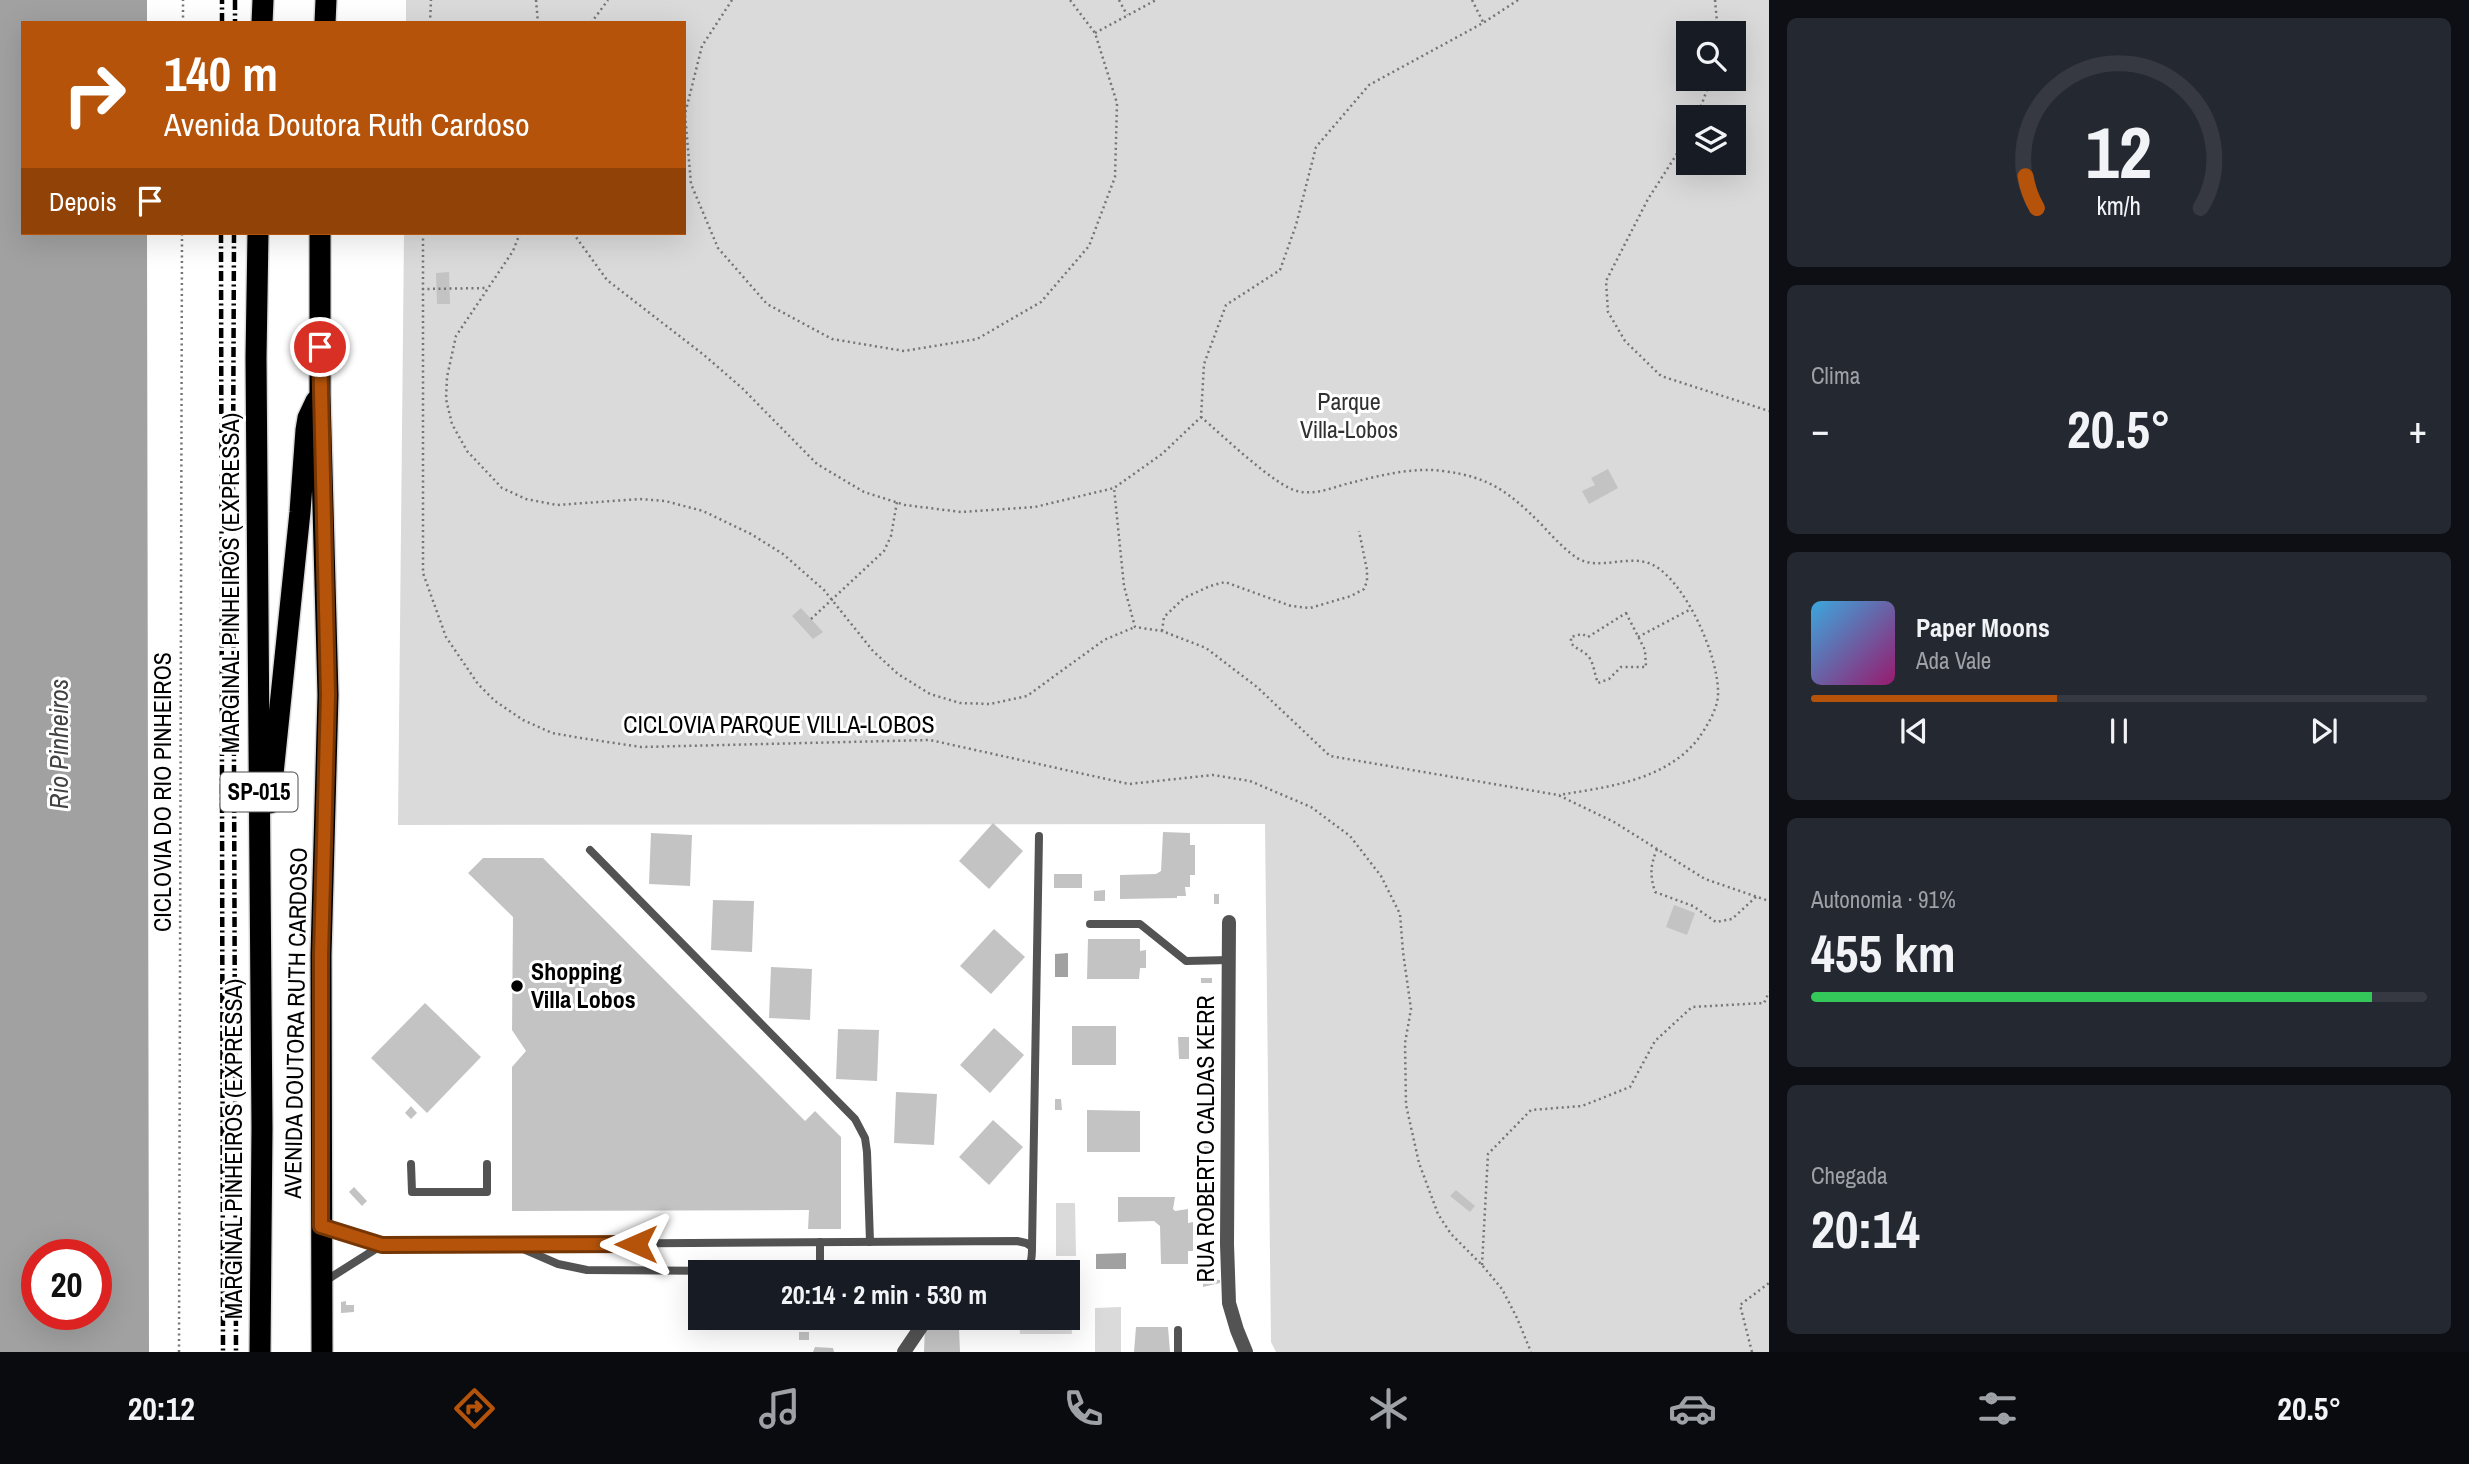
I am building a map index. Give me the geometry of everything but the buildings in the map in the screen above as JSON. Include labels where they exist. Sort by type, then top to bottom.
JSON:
[{"type":"highway","points":[[262,21],[263,0]]},
{"type":"highway","points":[[325,21],[326,0]]},
{"type":"highway","name":"MARGINAL PINHEIROS (EXPRESSA)","points":[[258,235],[262,1128],[260,1352]]},
{"type":"highway","name":"AVENIDA DOUTORA RUTH CARDOSO","points":[[320,235],[320,395],[328,695],[321,967],[322,1352]]},
{"type":"highway","points":[[259,881],[276,757],[306,430],[311,409],[320,395]]},
{"type":"street","name":"RUA ROBERTO CALDAS KERR","points":[[1229,922],[1229,1303],[1246,1352]]},
{"type":"street","points":[[904,1352],[920,1330]]},
{"type":"lane","points":[[1032,1260],[1039,836]]},
{"type":"lane","points":[[590,850],[855,1119],[865,1138],[867,1152],[870,1242]]},
{"type":"lane","points":[[1090,924],[1140,924],[1186,961],[1229,960]]},
{"type":"lane","points":[[411,1164],[412,1192],[487,1192],[487,1164]]},
{"type":"lane","points":[[321,1226],[382,1245],[1017,1241],[1026,1242],[1032,1247]]},
{"type":"lane","points":[[820,1242],[820,1260]]},
{"type":"lane","points":[[510,1244],[558,1264],[587,1270],[688,1271]]},
{"type":"lane","points":[[322,1283],[382,1245]]},
{"type":"lane","points":[[1178,1330],[1178,1352]]},
{"type":"path","points":[[183,0],[183,21]]},
{"type":"path","points":[[430,0],[430,21]]},
{"type":"path","points":[[536,0],[538,21]]},
{"type":"path","points":[[592,21],[608,0]]},
{"type":"path","points":[[686,110],[702,46],[732,0]]},
{"type":"path","points":[[686,126],[691,184],[718,248],[767,304],[832,339],[904,351],[977,338],[1041,302],[1089,246],[1115,177],[1117,103],[1095,33],[1070,0]]},
{"type":"path","points":[[1119,0],[1127,15]]},
{"type":"path","points":[[1095,33],[1156,0]]},
{"type":"path","points":[[1472,0],[1483,23]]},
{"type":"path","points":[[574,235],[607,280],[742,388],[817,464],[864,492],[897,502],[961,512],[1035,507],[1114,488],[1162,454],[1201,417],[1204,365],[1226,305],[1280,270],[1296,225],[1316,147],[1369,85],[1483,23],[1518,0]]},
{"type":"path","points":[[1715,0],[1717,21]]},
{"type":"path","points":[[1676,155],[1648,199],[1606,281],[1608,312],[1625,341],[1661,376],[1769,411]]},
{"type":"path","name":"CICLOVIA DO RIO PINHEIROS","points":[[179,1352],[182,235]]},
{"type":"path","name":"CICLOVIA PARQUE VILLA-LOBOS","points":[[423,235],[423,573],[446,637],[478,684],[495,701],[523,720],[552,733],[641,747],[930,740],[1129,784],[1213,775],[1250,781],[1311,807],[1350,836],[1381,876],[1400,915],[1411,1009],[1405,1043],[1406,1105],[1419,1163],[1438,1214],[1451,1234],[1502,1289],[1531,1352]]},
{"type":"path","points":[[519,235],[513,251],[456,336],[447,377],[446,399],[452,424],[467,451],[502,488],[527,499],[557,505],[640,499],[665,501],[703,511],[751,534],[783,554],[833,600],[873,651],[898,674],[930,694],[960,703],[990,704],[1027,696],[1104,640],[1135,627],[1162,631],[1206,648],[1257,687],[1330,756],[1558,796],[1614,822],[1705,879],[1769,901]]},
{"type":"path","points":[[422,289],[488,288]]},
{"type":"path","points":[[1201,417],[1279,483],[1296,491],[1317,492],[1392,474],[1429,470],[1470,476],[1497,485],[1533,516],[1568,552],[1581,560],[1600,563],[1634,560],[1654,566],[1671,581],[1691,609],[1714,667],[1718,697],[1712,714],[1689,750],[1649,775],[1616,785],[1558,796]]},
{"type":"path","points":[[1114,488],[1124,586],[1135,627]]},
{"type":"path","points":[[811,619],[884,551],[891,536],[897,502]]},
{"type":"path","points":[[1162,631],[1164,617],[1185,598],[1225,582],[1291,606],[1310,608],[1351,596],[1364,589],[1367,581],[1359,531]]},
{"type":"path","points":[[1638,638],[1691,609]]},
{"type":"path","points":[[1626,613],[1638,638],[1645,650],[1646,667],[1621,667],[1609,678],[1598,683],[1593,674],[1592,663],[1586,654],[1577,651],[1571,643],[1571,637],[1582,634],[1588,637],[1626,613]]},
{"type":"path","points":[[1657,849],[1651,863],[1650,876],[1655,892],[1693,905],[1716,922],[1732,919],[1757,896]]},
{"type":"path","points":[[1482,1265],[1488,1154],[1531,1110],[1581,1106],[1630,1087],[1655,1041],[1692,1007],[1764,1003],[1769,992]]},
{"type":"path","points":[[1752,1352],[1740,1305],[1769,1283]]},
{"type":"green space","name":"Parque Villa-Lobos","points":[[406,0],[1769,0],[1769,1352],[1276,1352],[1271,1342],[1265,824],[398,825],[404,235],[686,235],[686,21],[406,21]]},
{"type":"green space","points":[[1056,1203],[1075,1203],[1076,1256],[1056,1256]]},
{"type":"green space","points":[[1121,1307],[1121,1352],[1095,1352],[1095,1308]]},
{"type":"green space","points":[[1020,1330],[1072,1330],[1072,1334],[1020,1334]]},
{"type":"water","name":"Rio Pinheiros","points":[[0,0],[147,0],[147,21],[21,21],[21,235],[147,235],[149,1352],[0,1352]]},
{"type":"water","points":[[1068,953],[1068,977],[1055,977],[1055,954]]},
{"type":"water","points":[[1126,1253],[1126,1269],[1096,1269],[1096,1254]]},
{"type":"railway","points":[[222,0],[222,21]]},
{"type":"railway","points":[[235,0],[235,21]]},
{"type":"railway","points":[[221,235],[223,1352]]},
{"type":"railway","points":[[234,235],[236,1352]]},
{"type":"place","name":"Shopping Villa Lobos","points":[[517,986]]},
{"type":"route","points":[[320,347],[328,695],[321,955],[321,1226],[382,1245],[636,1244]]}]
